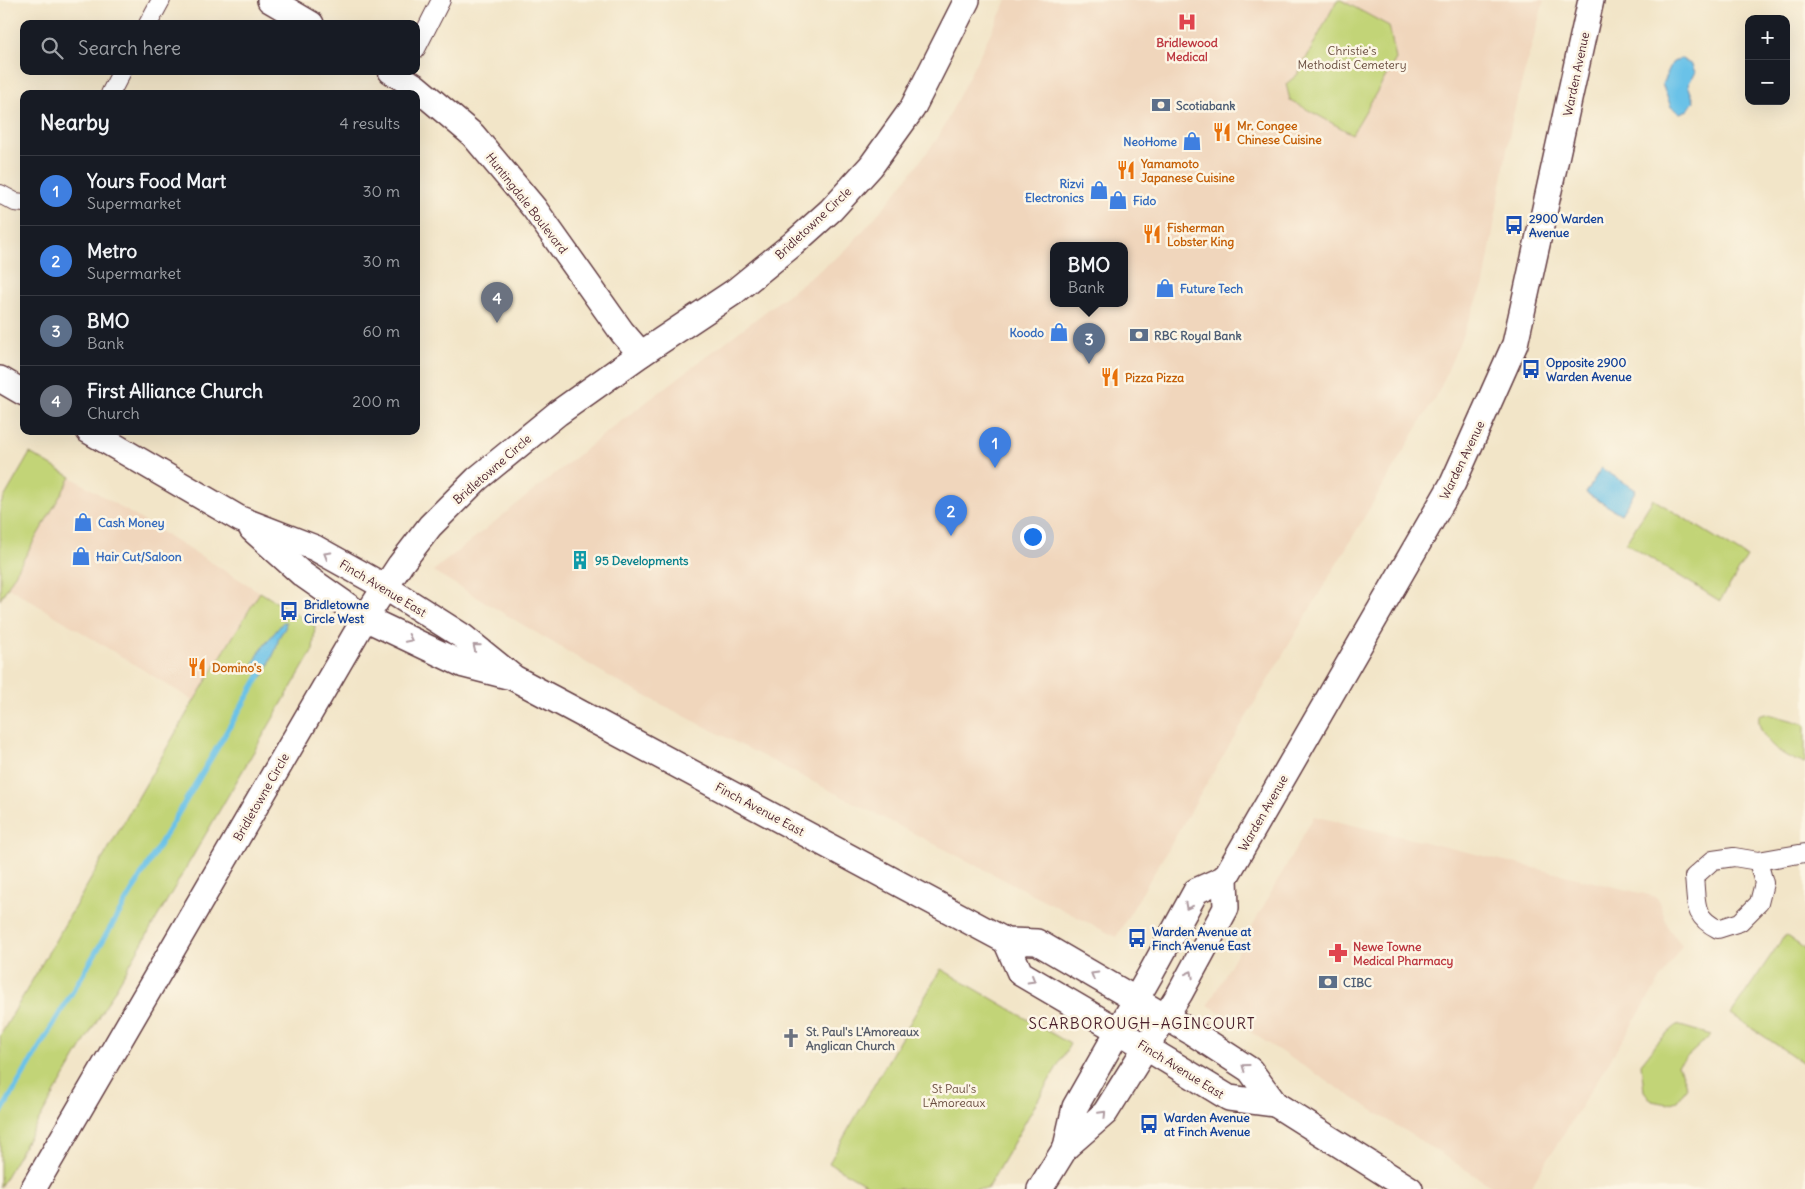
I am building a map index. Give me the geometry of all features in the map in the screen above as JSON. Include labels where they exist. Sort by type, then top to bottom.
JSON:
[{"type":"main road","points":[[270,0],[304,20]]},
{"type":"main road","name":"Bridletowne Circle","points":[[32,1189],[366,618],[385,588],[430,526],[477,479],[558,413],[641,354],[734,292],[793,244],[830,210],[871,166],[912,109],[967,0]]},
{"type":"main road","name":"Warden Avenue","points":[[1225,878],[1453,483],[1515,344],[1592,0]]},
{"type":"main road","name":"Huntingdale Boulevard","points":[[402,75],[420,90]]},
{"type":"main road","name":"Huntingdale Boulevard","points":[[420,90],[473,135],[534,208],[622,332],[641,354]]},
{"type":"main road","points":[[0,380],[20,391]]},
{"type":"main road","name":"Finch Avenue East","points":[[96,435],[240,519],[315,548],[385,588],[462,636],[514,678],[1006,941],[1038,942],[1136,999],[1250,1070],[1275,1104],[1410,1189]]},
{"type":"main road","name":"Finch Avenue East","points":[[240,519],[302,574],[366,618],[464,665],[514,678]]},
{"type":"main road","points":[[1040,1189],[1066,1147],[1105,1113],[1180,993],[1226,908],[1225,878],[1196,890],[1075,1107],[1066,1147]]},
{"type":"main road","name":"Finch Avenue East","points":[[1006,941],[1020,973],[1229,1098],[1275,1104]]},
{"type":"street","points":[[150,20],[161,0]]},
{"type":"street","points":[[420,41],[441,0]]},
{"type":"street","points":[[112,90],[120,75]]},
{"type":"street","points":[[0,194],[20,203]]},
{"type":"street","points":[[1758,861],[1764,883],[1759,903],[1740,922],[1718,929],[1706,923],[1698,912],[1694,877],[1713,860],[1734,857],[1758,861],[1805,852]]},
{"type":"shaded area","points":[[1007,0],[1544,0],[1513,115],[1484,284],[1439,391],[1116,937],[622,684],[433,571],[607,432],[845,251],[891,199],[938,138]]},
{"type":"shaded area","points":[[71,477],[260,592],[194,701],[8,587]]},
{"type":"shaded area","points":[[1314,816],[1657,897],[1669,929],[1682,945],[1529,1189],[1496,1189],[1208,1005]]},
{"type":"green space","name":"Christie's Methodist Cemetery","points":[[1337,0],[1341,0],[1389,26],[1396,59],[1352,134],[1290,100],[1286,84],[1298,74]]},
{"type":"green space","points":[[30,453],[71,477],[0,600],[0,505]]},
{"type":"green space","points":[[1653,499],[1747,557],[1720,601],[1626,543]]},
{"type":"green space","points":[[260,592],[315,626],[313,650],[0,1187],[0,1036],[194,701]]},
{"type":"green space","points":[[1765,713],[1805,724],[1805,763],[1780,752],[1767,739],[1759,724],[1759,715]]},
{"type":"green space","points":[[1785,935],[1805,949],[1805,1064],[1731,1014]]},
{"type":"green space","name":"St Paul's L'Amoreaux","points":[[941,969],[1070,1044],[987,1189],[874,1189],[829,1163]]},
{"type":"green space","points":[[1677,1025],[1711,1035],[1678,1065],[1687,1087],[1677,1101],[1667,1104],[1652,1101],[1644,1091],[1641,1064],[1659,1041]]},
{"type":"water","points":[[1680,58],[1692,65],[1695,72],[1688,85],[1694,101],[1688,110],[1680,113],[1671,107],[1662,84],[1672,63]]},
{"type":"water","points":[[1601,468],[1636,490],[1621,514],[1586,493]]},
{"type":"water","points":[[283,622],[286,622],[285,628],[279,637],[276,649],[264,675],[259,677],[253,667],[255,661]]},
{"type":"waterway","points":[[0,1114],[259,677]]},
{"type":"place","name":"Bridlewood Medical","points":[[1187,22]]},
{"type":"place","name":"Scotiabank","points":[[1161,105]]},
{"type":"place","name":"Mr. Congee Chinese Cuisine","points":[[1222,132]]},
{"type":"place","name":"NeoHome","points":[[1192,141]]},
{"type":"place","name":"Yamamoto Japanese Cuisine","points":[[1126,170]]},
{"type":"place","name":"Rizvi Electronics","points":[[1099,190]]},
{"type":"place","name":"Fido","points":[[1118,200]]},
{"type":"place","name":"2900 Warden Avenue","points":[[1514,225]]},
{"type":"place","name":"Fisherman Lobster King","points":[[1152,234]]},
{"type":"place","name":"Future Tech","points":[[1165,288]]},
{"type":"place","name":"First Alliance Church","points":[[497,323]]},
{"type":"place","name":"Koodo","points":[[1059,332]]},
{"type":"place","name":"RBC Royal Bank","points":[[1139,335]]},
{"type":"place","name":"BMO","points":[[1089,364]]},
{"type":"place","name":"Opposite 2900 Warden Avenue","points":[[1531,369]]},
{"type":"place","name":"Pizza Pizza","points":[[1110,377]]},
{"type":"place","name":"Yours Food Mart","points":[[995,468]]},
{"type":"place","name":"Cash Money","points":[[83,522]]},
{"type":"place","name":"Metro","points":[[951,536]]},
{"type":"place","name":"Hair Cut/Saloon","points":[[81,556]]},
{"type":"place","name":"95 Developments","points":[[580,560]]},
{"type":"place","name":"Bridletowne Circle West","points":[[289,611]]},
{"type":"place","name":"Domino's","points":[[197,667]]},
{"type":"place","name":"Warden Avenue at Finch Avenue East","points":[[1137,938]]},
{"type":"place","name":"Newe Towne Medical Pharmacy","points":[[1338,953]]},
{"type":"place","name":"CIBC","points":[[1328,982]]},
{"type":"place","name":"St. Paul's L'Amoreaux Anglican Church","points":[[791,1038]]},
{"type":"place","name":"Warden Avenue at Finch Avenue","points":[[1149,1124]]},
{"type":"district","name":"SCARBOROUGH–AGINCOURT","points":[[1142,1023]]}]
